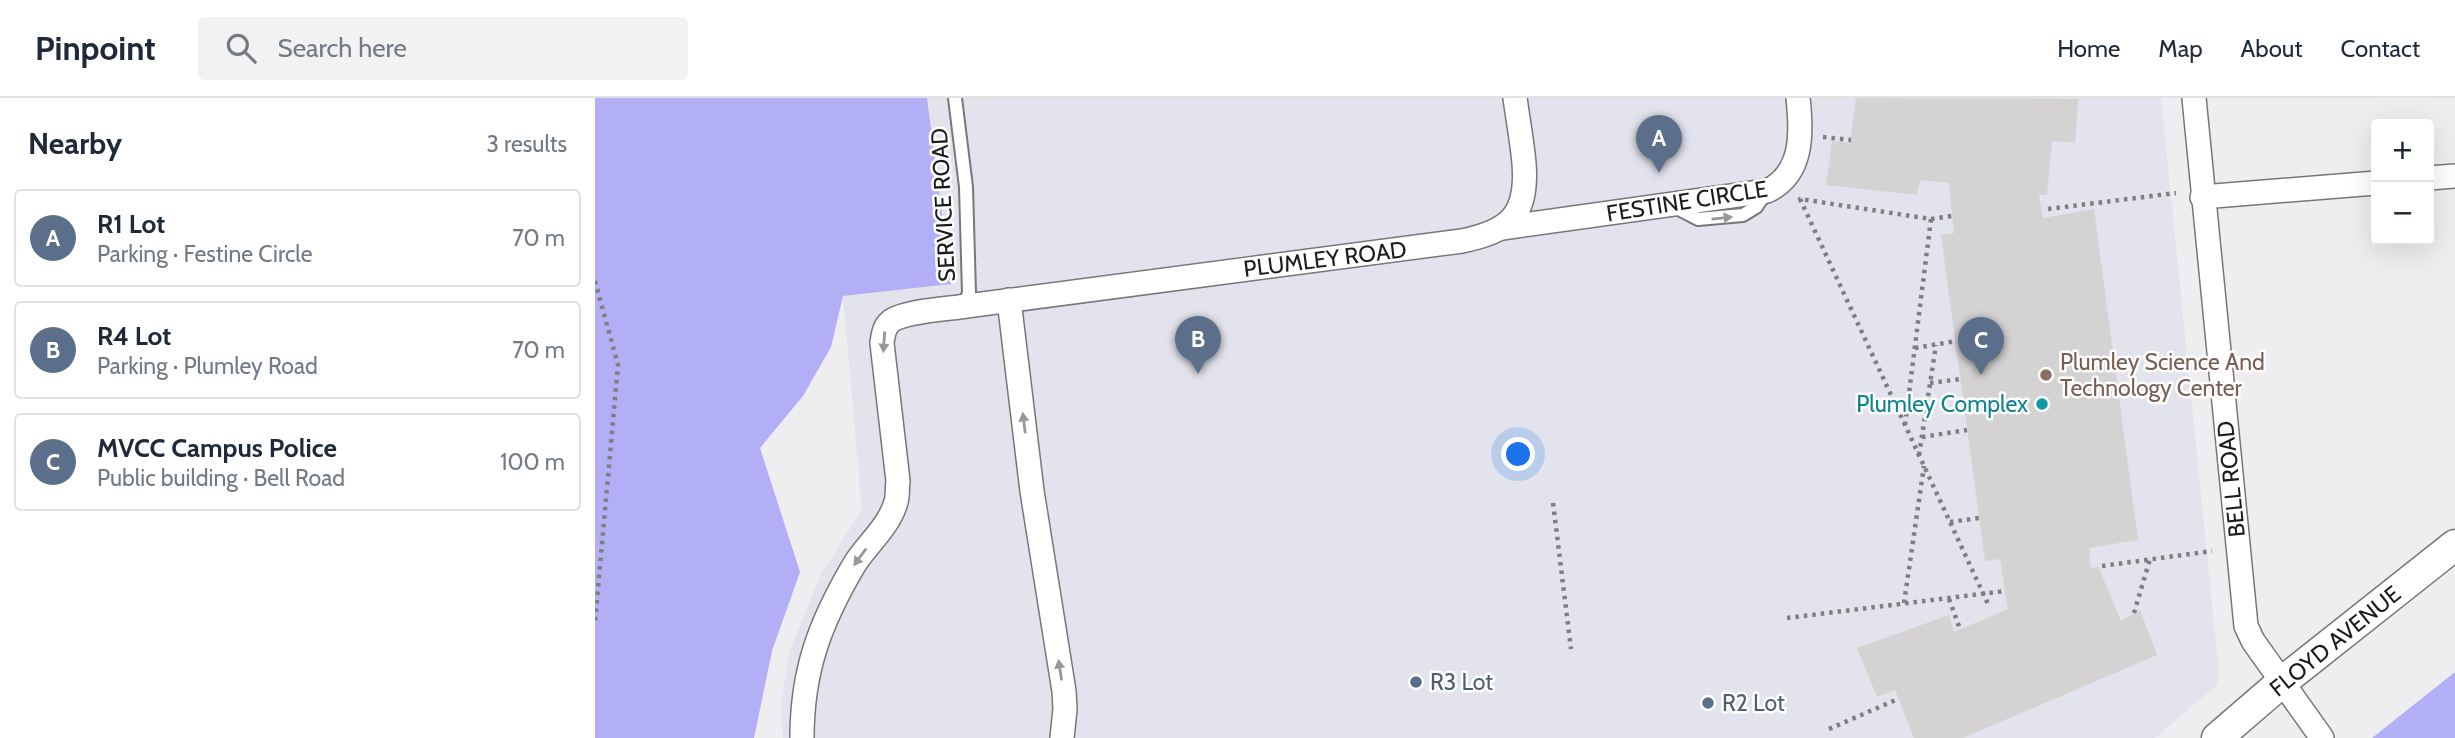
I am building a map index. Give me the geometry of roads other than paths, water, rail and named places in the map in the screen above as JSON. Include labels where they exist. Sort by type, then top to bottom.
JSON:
[{"type":"street","points":[[1502,228],[1521,208],[1524,195],[1522,143],[1515,98]]},
{"type":"street","name":"FESTINE CIRCLE","points":[[1502,228],[1767,191],[1780,185],[1789,174],[1796,158],[1800,122],[1798,98]]},
{"type":"street","name":"BELL ROAD","points":[[2194,98],[2246,626],[2253,641],[2322,738]]},
{"type":"street","points":[[2434,178],[2455,176]]},
{"type":"street","points":[[2202,197],[2371,183]]},
{"type":"street","name":"PLUMLEY ROAD","points":[[802,738],[802,702],[817,637],[855,562],[886,523],[896,503],[898,481],[882,344],[890,321],[899,317],[1009,300],[1462,241],[1502,228]]},
{"type":"street","points":[[1009,300],[1032,491],[1064,691],[1066,709],[1062,738]]},
{"type":"street","name":"FLOYD AVENUE","points":[[2217,738],[2282,682],[2455,545]]},
{"type":"lane","name":"SERVICE ROAD","points":[[955,98],[966,187],[969,293],[966,301],[959,307]]},
{"type":"place","name":"R1 Lot","points":[[1659,173]]},
{"type":"place","name":"R4 Lot","points":[[1198,374]]},
{"type":"place","name":"MVCC Campus Police","points":[[1981,375]]},
{"type":"place","name":"Plumley Science And Technology Center","points":[[2046,375]]},
{"type":"place","name":"Plumley Complex","points":[[2042,404]]},
{"type":"place","name":"R3 Lot","points":[[1416,682]]},
{"type":"place","name":"R2 Lot","points":[[1708,703]]}]
